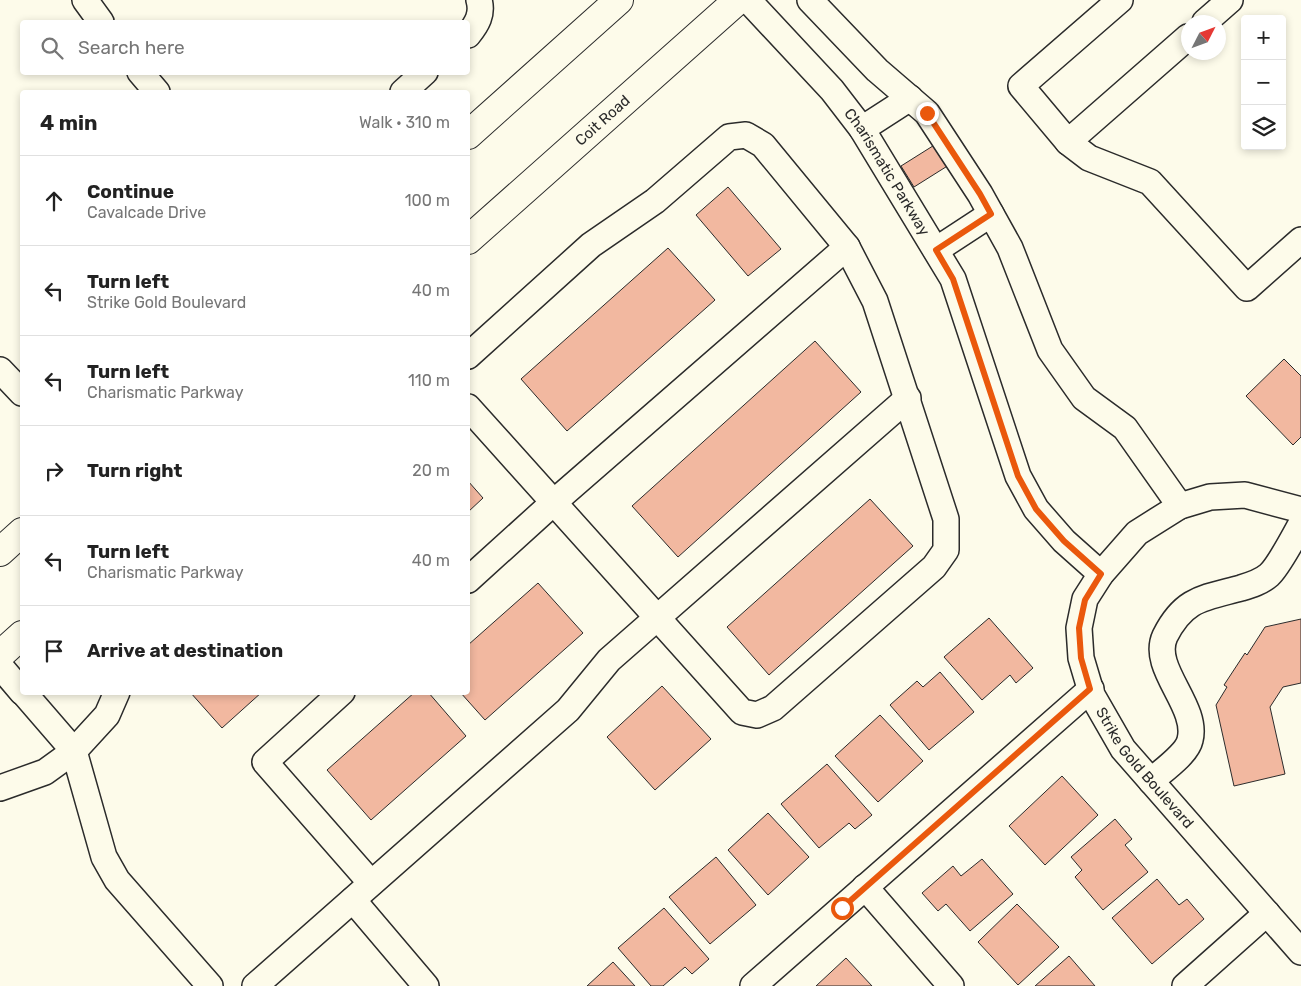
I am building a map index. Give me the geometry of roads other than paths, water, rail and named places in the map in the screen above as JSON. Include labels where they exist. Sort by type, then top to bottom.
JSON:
[{"type":"main road","points":[[470,133],[619,0]]},
{"type":"main road","name":"Coit Road","points":[[470,238],[738,0]]},
{"type":"main road","points":[[0,552],[20,534]]},
{"type":"main road","points":[[0,655],[20,637]]},
{"type":"street","points":[[85,0],[100,20]]},
{"type":"street","name":"Charismatic Parkway","points":[[748,0],[832,90],[862,129],[953,279],[1018,476],[1036,509],[1064,541],[1101,574]]},
{"type":"street","points":[[810,0],[876,70],[927,113],[980,194],[1010,248],[1050,350],[1084,398],[1125,428],[1180,506]]},
{"type":"street","points":[[1120,0],[1022,86],[1068,142],[1089,158],[1150,182],[1246,288],[1301,240]]},
{"type":"street","points":[[1213,15],[1230,0]]},
{"type":"street","points":[[470,32],[477,22],[480,7]]},
{"type":"street","points":[[1068,142],[1181,43]]},
{"type":"street","points":[[143,75],[155,90]]},
{"type":"street","points":[[405,90],[423,75]]},
{"type":"street","points":[[862,129],[910,98]]},
{"type":"street","points":[[470,354],[591,245],[655,201],[729,137],[746,135],[763,145],[847,247],[875,301],[946,519],[946,550],[934,567],[773,708],[757,715],[742,712],[470,410]]},
{"type":"street","points":[[936,250],[991,214]]},
{"type":"street","points":[[470,578],[553,503],[847,247]]},
{"type":"street","points":[[0,370],[20,391]]},
{"type":"street","points":[[255,986],[568,710],[609,660],[908,398]]},
{"type":"street","name":"Strike Gold Boulevard","points":[[1301,510],[1245,495],[1210,497],[1180,506],[1137,532],[1101,574],[1085,600],[1079,628],[1081,658],[1090,689],[1123,749],[1301,952]]},
{"type":"street","points":[[1151,781],[1182,754],[1190,741],[1190,724],[1162,656],[1164,638],[1172,624],[1196,600],[1254,584],[1269,575],[1301,524]]},
{"type":"street","points":[[0,666],[20,689]]},
{"type":"street","points":[[753,986],[1090,689]]},
{"type":"street","points":[[26,695],[74,751],[104,856],[116,880],[210,986]]},
{"type":"street","points":[[0,788],[45,772],[74,751],[107,715],[116,695]]},
{"type":"street","points":[[339,695],[265,762],[371,883]]},
{"type":"street","points":[[865,888],[952,986]]},
{"type":"street","points":[[353,900],[426,986]]},
{"type":"street","points":[[1186,986],[1267,913]]}]
